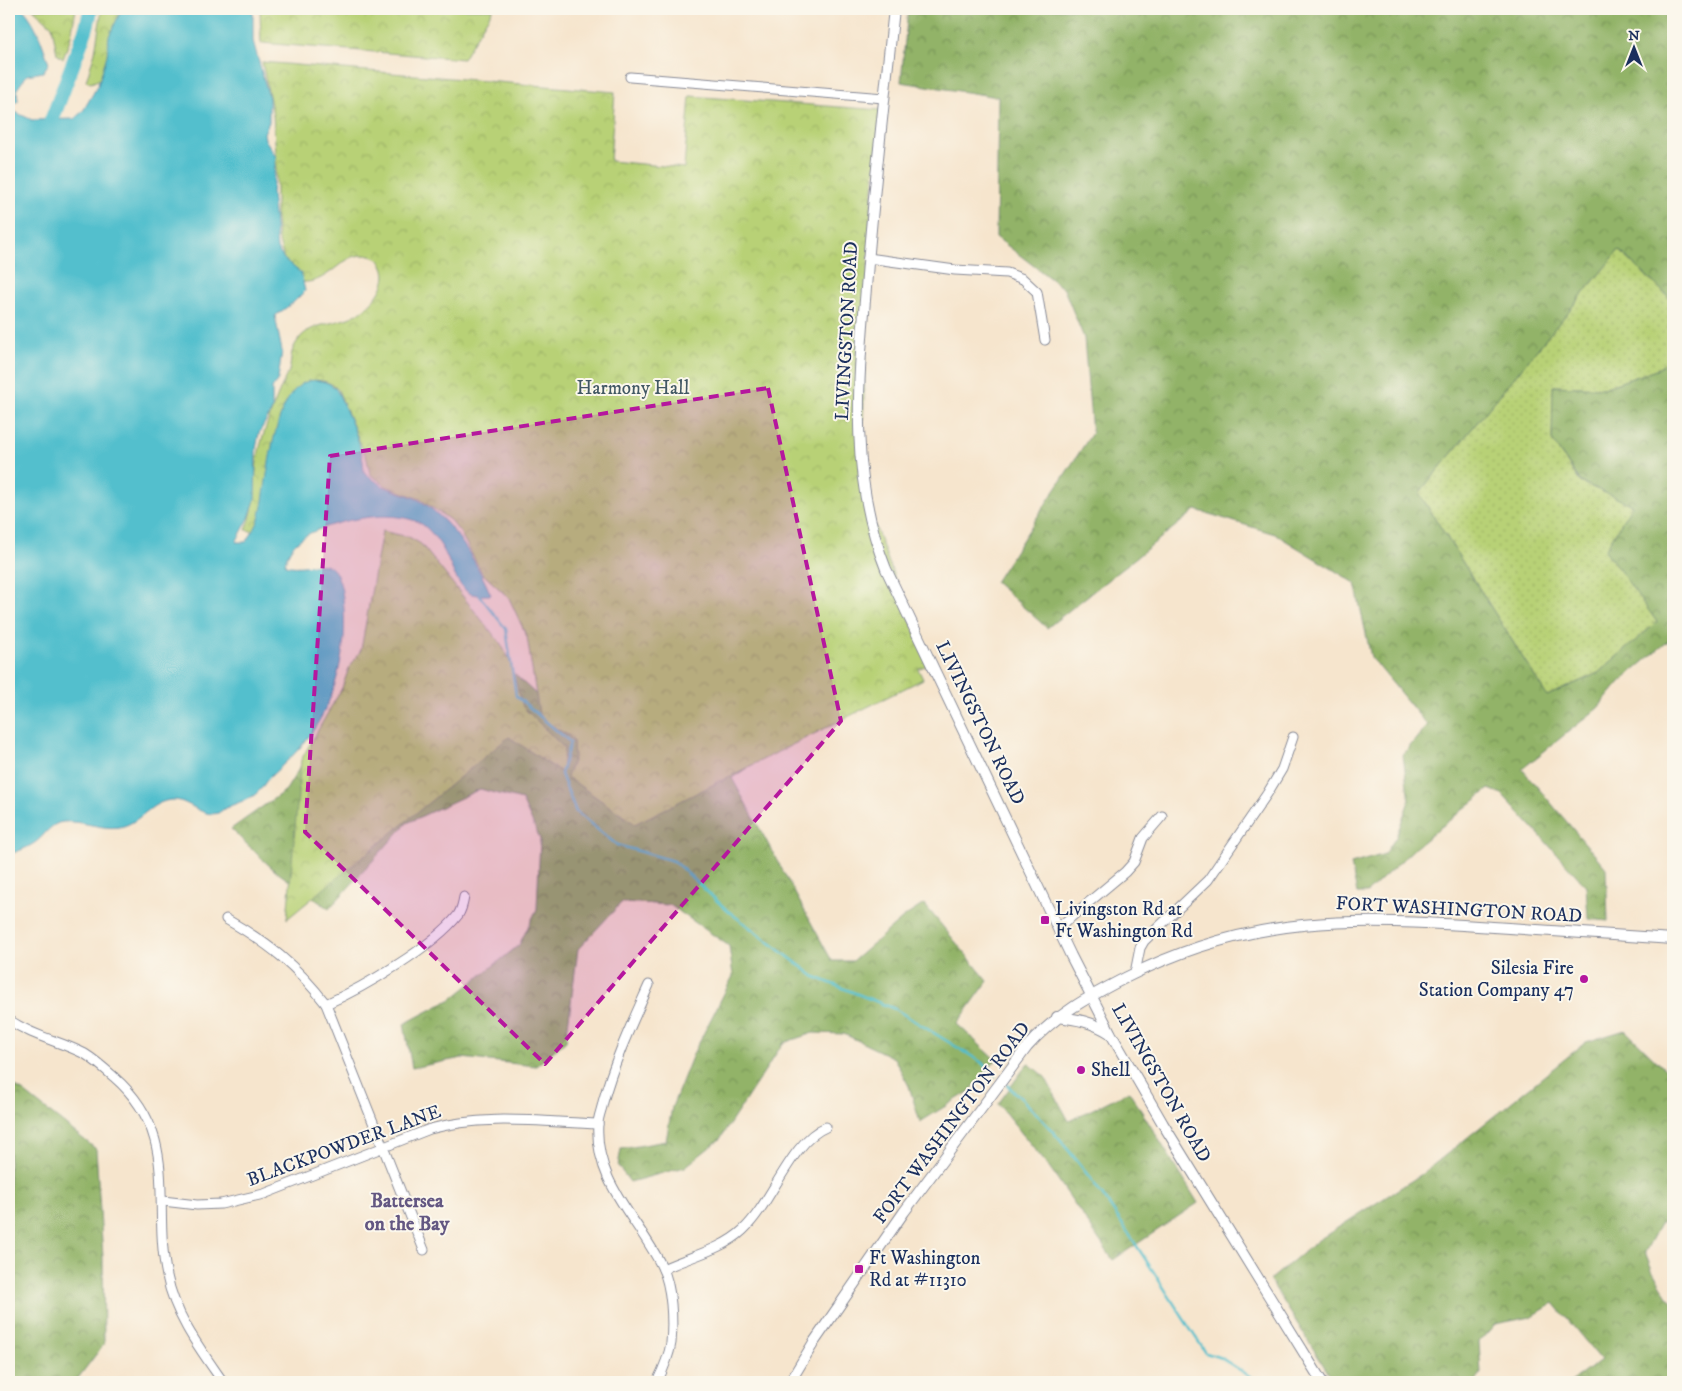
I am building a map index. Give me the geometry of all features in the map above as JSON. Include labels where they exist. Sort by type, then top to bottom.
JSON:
[{"type":"main road","name":"LIVINGSTON ROAD","points":[[894,9],[868,258],[861,362],[859,436],[862,488],[872,531],[886,569],[1058,928],[1111,1034],[1173,1141],[1322,1382]]},
{"type":"main road","name":"FORT WASHINGTON ROAD","points":[[790,1382],[814,1342],[927,1180],[950,1153],[1016,1061],[1057,1017],[1091,995],[1135,972],[1218,940],[1282,926],[1330,921],[1404,922],[1673,939]]},
{"type":"main road","points":[[1057,1017],[1076,1018],[1096,1024],[1111,1034]]},
{"type":"street","points":[[630,77],[884,98]]},
{"type":"street","points":[[868,258],[955,270],[1006,273],[1023,279],[1038,292],[1045,340]]},
{"type":"street","points":[[1135,972],[1140,948],[1144,941],[1208,880],[1267,794],[1282,769],[1293,737]]},
{"type":"street","points":[[1058,928],[1126,872],[1134,862],[1143,838],[1162,816]]},
{"type":"street","points":[[326,1004],[379,976],[416,951],[458,915],[464,896]]},
{"type":"street","points":[[226,920],[254,935],[282,956],[308,980],[326,1004],[424,1250]]},
{"type":"street","points":[[649,985],[614,1066],[598,1124],[603,1164],[608,1181],[663,1269],[670,1303],[671,1342],[657,1382]]},
{"type":"street","points":[[9,1020],[37,1036],[85,1054],[115,1078],[130,1094],[146,1118],[157,1144],[163,1201],[163,1247],[169,1286],[185,1325],[223,1382]]},
{"type":"street","name":"BLACKPOWDER LANE","points":[[163,1201],[197,1205],[238,1201],[292,1184],[430,1129],[471,1121],[598,1124]]},
{"type":"street","points":[[663,1269],[718,1246],[741,1232],[766,1203],[804,1143],[817,1131],[826,1127]]},
{"type":"highlighted area","points":[[768,388],[841,721],[545,1064],[305,832],[330,456]]},
{"type":"green space","points":[[33,9],[76,9],[71,36],[63,59],[57,54],[52,26]]},
{"type":"green space","points":[[102,9],[129,9],[105,77],[91,83],[86,81],[95,52]]},
{"type":"green space","points":[[260,9],[493,9],[463,59],[261,43]]},
{"type":"green space","points":[[908,9],[1673,9],[1673,301],[1619,250],[1419,493],[1547,696],[1598,673],[1657,622],[1605,550],[1632,505],[1581,482],[1552,440],[1553,386],[1603,388],[1656,370],[1673,358],[1673,637],[1620,682],[1598,708],[1522,769],[1606,868],[1608,921],[1588,919],[1586,886],[1502,794],[1489,789],[1416,847],[1367,893],[1357,893],[1351,864],[1385,854],[1396,837],[1409,801],[1403,755],[1427,725],[1371,657],[1355,583],[1275,534],[1196,510],[1047,628],[995,582],[1092,433],[1084,338],[1064,289],[996,237],[998,97],[901,82]]},
{"type":"green space","name":"Harmony Hall","points":[[262,62],[615,92],[610,161],[684,168],[690,96],[881,110],[870,220],[861,488],[927,665],[918,669],[923,679],[635,824],[567,777],[574,758],[573,741],[539,714],[527,637],[509,598],[482,573],[460,532],[450,520],[420,499],[386,486],[370,474],[367,459],[338,390],[334,386],[316,380],[304,383],[295,391],[256,532],[246,530],[252,512],[256,466],[265,429],[289,371],[292,352],[296,344],[311,329],[345,319],[360,312],[378,295],[382,288],[385,273],[378,259],[367,255],[357,256],[348,260],[313,281],[302,282],[286,267],[278,238],[276,220],[276,154],[273,115]]},
{"type":"green space","points":[[1619,250],[1673,301],[1673,358],[1656,370],[1603,388],[1554,386],[1552,440],[1580,482],[1633,505],[1606,550],[1657,622],[1598,673],[1547,696],[1419,493]]},
{"type":"green space","points":[[382,531],[409,537],[421,544],[501,644],[509,659],[523,707],[564,748],[562,773],[509,737],[287,919],[301,760],[342,688],[349,668],[361,650]]},
{"type":"green space","points":[[479,641],[541,699],[783,744],[732,778],[832,961],[853,961],[904,917],[924,904],[988,981],[957,1024],[996,1060],[970,1091],[920,1122],[909,1086],[894,1058],[844,1034],[813,1033],[783,1043],[720,1139],[685,1167],[630,1182],[618,1166],[621,1149],[666,1141],[672,1107],[694,1052],[733,976],[729,946],[670,905],[622,902],[578,949],[566,1041],[536,1066],[462,1058],[412,1068],[404,1024],[453,998],[519,945],[537,909],[540,839],[522,800],[480,789],[407,823],[329,909],[274,870],[231,829],[286,790],[340,702]]},
{"type":"green space","points":[[1625,1030],[1673,1077],[1673,1216],[1660,1224],[1645,1252],[1653,1272],[1673,1304],[1673,1382],[1571,1382],[1601,1360],[1554,1303],[1531,1317],[1495,1324],[1479,1342],[1481,1373],[1476,1382],[1334,1382],[1270,1280],[1317,1241],[1422,1174],[1586,1042]]},
{"type":"green space","points":[[1028,1063],[1045,1077],[1069,1121],[1129,1091],[1198,1203],[1113,1260],[1050,1168],[998,1104]]},
{"type":"green space","points":[[9,1083],[24,1092],[96,1149],[103,1257],[104,1344],[75,1382],[9,1382]]},
{"type":"water","points":[[9,9],[23,9],[28,15],[39,34],[49,63],[43,72],[27,75],[17,89],[18,101],[13,104],[9,102]]},
{"type":"water","points":[[122,9],[253,9],[253,41],[269,98],[269,122],[264,133],[265,139],[276,157],[272,192],[277,249],[284,259],[301,273],[305,291],[275,316],[282,351],[278,379],[272,389],[272,410],[259,433],[256,449],[255,500],[249,518],[236,542],[246,542],[259,520],[270,455],[283,410],[292,393],[305,382],[321,381],[333,386],[338,394],[359,443],[364,472],[383,486],[413,497],[434,511],[463,544],[491,595],[474,595],[465,590],[445,553],[430,531],[418,522],[407,518],[382,516],[355,519],[331,525],[308,534],[292,547],[286,558],[285,565],[326,565],[333,569],[341,586],[343,597],[344,638],[335,684],[324,713],[307,739],[294,754],[268,779],[255,795],[218,813],[206,813],[178,800],[164,801],[133,822],[119,827],[112,828],[77,822],[59,823],[33,844],[9,854],[9,109],[32,120],[74,119],[83,111],[98,85],[107,55],[109,36]]},
{"type":"waterway","points":[[45,138],[86,29],[91,9]]},
{"type":"waterway","points":[[479,595],[506,629],[516,696],[570,742],[561,774],[576,812],[617,845],[674,861],[728,911],[815,977],[895,1009],[981,1062],[995,1076]]},
{"type":"waterway","points":[[1007,1085],[1037,1114],[1090,1178],[1138,1247],[1206,1353],[1221,1358],[1259,1382]]},
{"type":"place","name":"Livingston Rd at Ft Washington Rd","points":[[1045,920]]},
{"type":"place","name":"Silesia Fire Station Company 47","points":[[1584,979]]},
{"type":"place","name":"Shell","points":[[1081,1070]]},
{"type":"place","name":"Ft Washington Rd at #11310","points":[[859,1269]]},
{"type":"district","name":"Battersea on the Bay","points":[[407,1212]]}]
